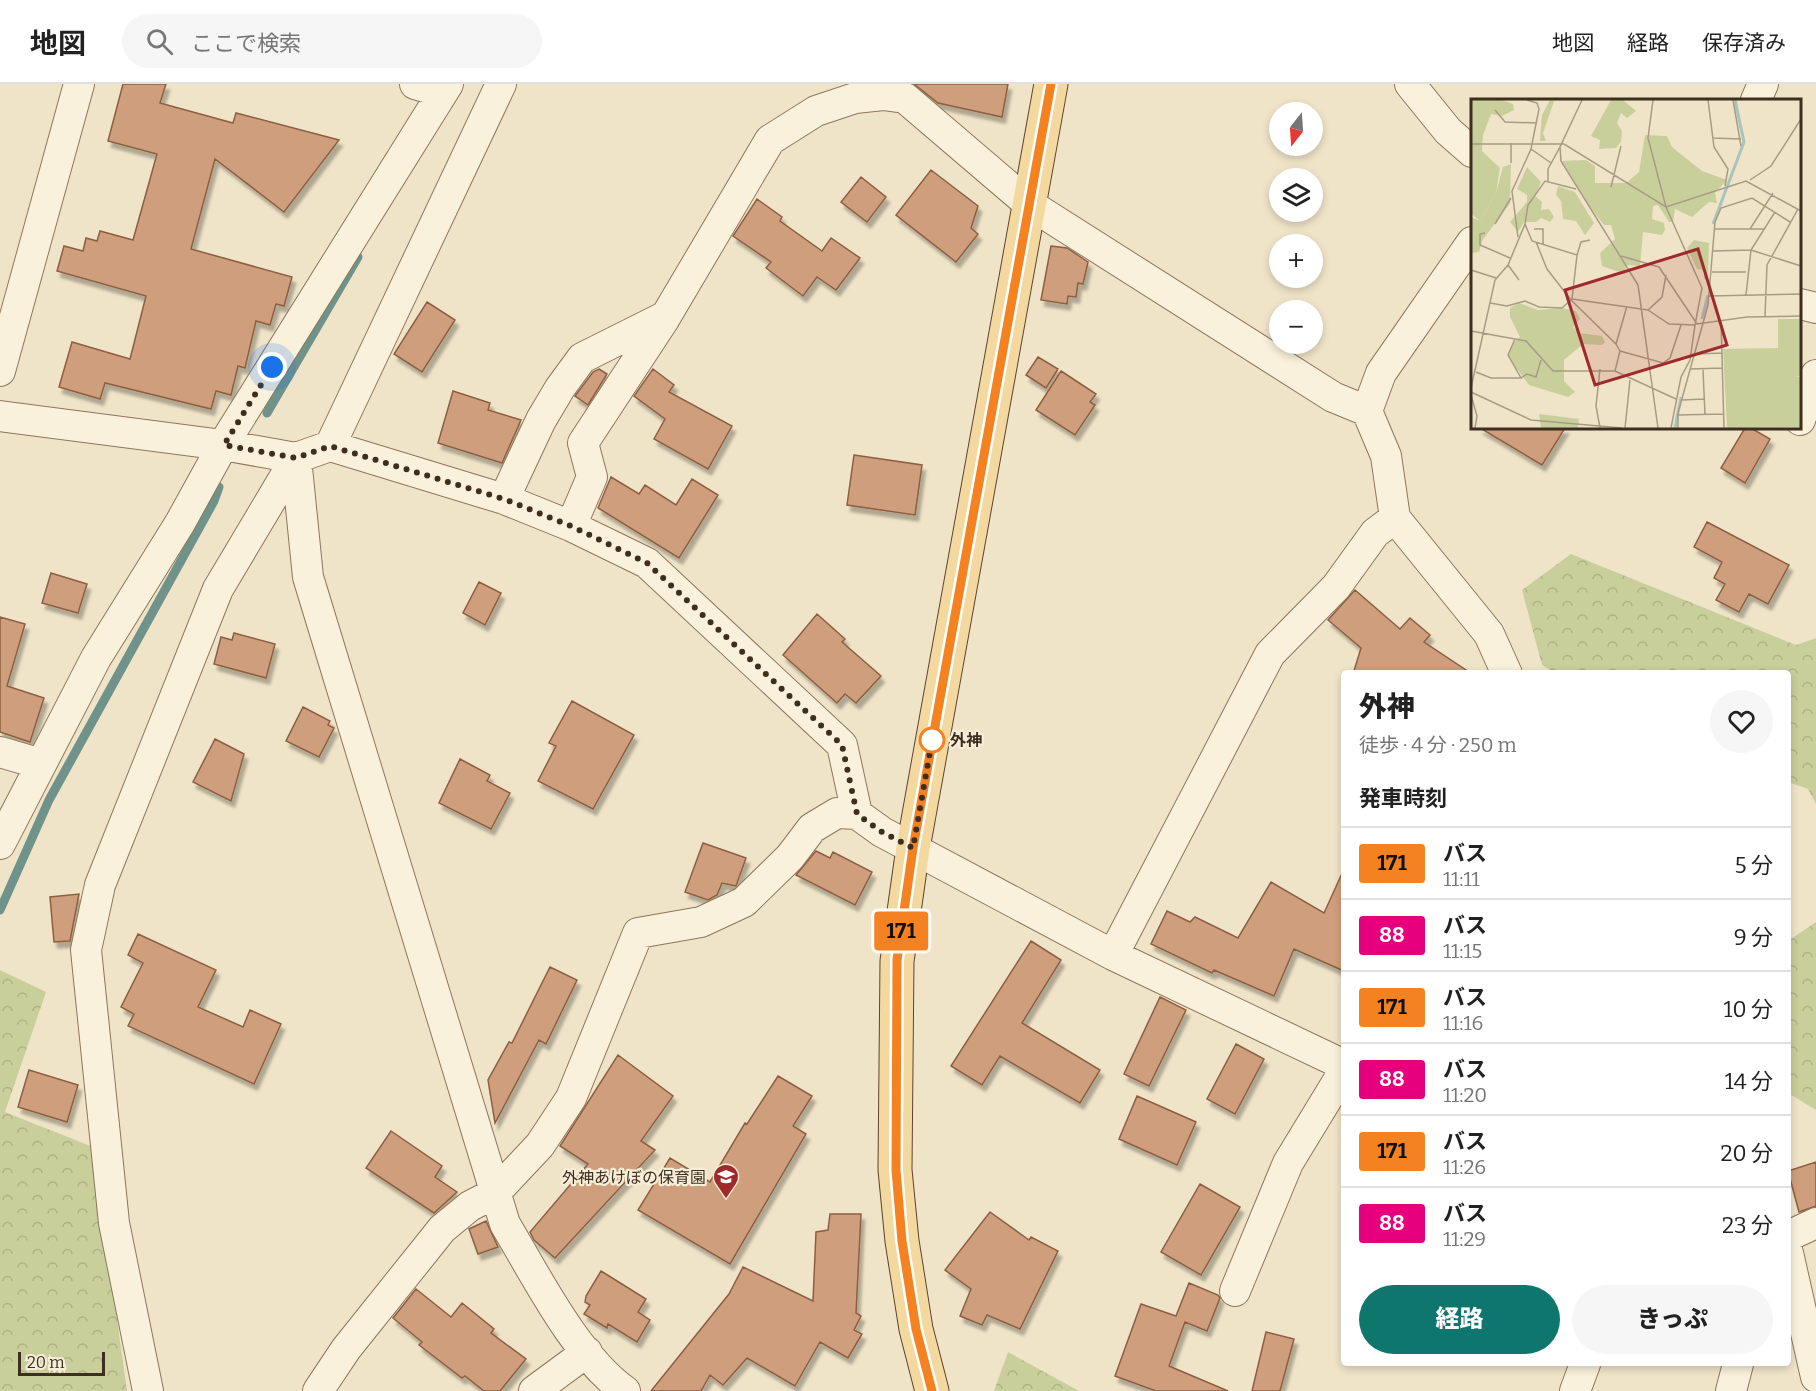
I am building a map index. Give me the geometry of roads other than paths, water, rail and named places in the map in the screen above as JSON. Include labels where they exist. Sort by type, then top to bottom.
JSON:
[{"type":"main road","points":[[932,1391],[916,1329],[902,1241],[896,1170],[897,960],[913,848],[1051,84]]},
{"type":"street","points":[[0,371],[79,84]]},
{"type":"street","points":[[330,446],[501,84]]},
{"type":"street","points":[[1410,84],[1448,131],[1471,150]]},
{"type":"street","points":[[1756,99],[1763,84]]},
{"type":"street","points":[[0,844],[96,658],[180,524],[224,445],[435,87]]},
{"type":"street","points":[[571,526],[592,477],[583,443],[666,316],[770,140],[816,111],[855,98],[883,94],[905,98],[1029,204],[1333,397],[1367,411]]},
{"type":"street","points":[[1471,245],[1381,374],[1367,411],[1386,456],[1395,518],[1489,634],[1505,670]]},
{"type":"street","points":[[1801,304],[1816,308]]},
{"type":"street","points":[[504,499],[541,420],[582,358],[666,316]]},
{"type":"street","points":[[1801,416],[1816,375]]},
{"type":"street","points":[[0,416],[224,445],[296,458],[330,446],[504,499],[571,526],[647,563],[842,745],[857,814]]},
{"type":"street","points":[[296,458],[302,493],[308,577],[505,1224],[555,1308],[606,1378],[625,1391]]},
{"type":"street","points":[[148,1391],[114,1223],[86,950],[100,885],[218,589],[296,458]]},
{"type":"street","points":[[1113,955],[1270,654],[1336,587],[1375,533],[1395,518]]},
{"type":"street","points":[[0,752],[41,764]]},
{"type":"street","points":[[318,1391],[346,1349],[442,1229],[470,1206],[495,1193],[540,1145],[571,1098],[638,933],[701,921],[744,902],[790,857],[812,828],[837,813],[857,814],[882,832],[1113,955],[1341,1064]]},
{"type":"street","points":[[1235,1291],[1287,1164],[1341,1076]]},
{"type":"street","points":[[1791,1235],[1816,1223]]},
{"type":"street","points":[[1791,1266],[1816,1377]]},
{"type":"street","points":[[534,1391],[587,1352]]},
{"type":"street","points":[[1575,1391],[1584,1366]]},
{"type":"street","points":[[1731,1391],[1737,1366]]},
{"type":"waterway","points":[[267,413],[358,257]]},
{"type":"waterway","points":[[0,910],[49,800],[214,501],[219,487]]},
{"type":"place","name":"外神","points":[[932,740]]},
{"type":"place","name":"外神あけぼの保育園","points":[[726,1200]]}]
